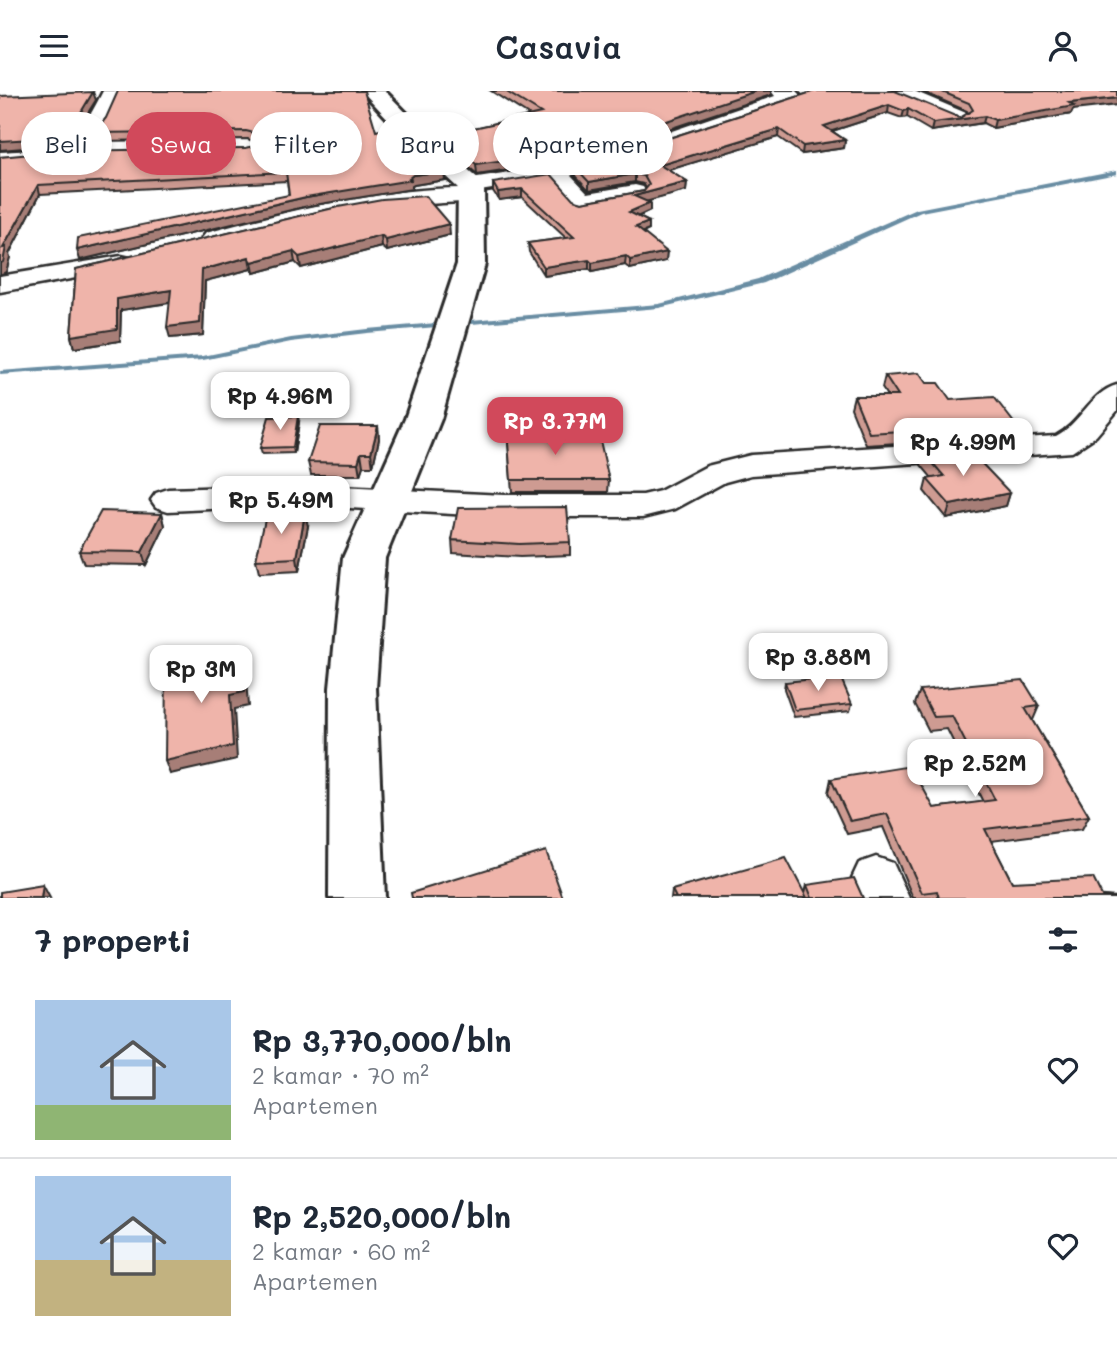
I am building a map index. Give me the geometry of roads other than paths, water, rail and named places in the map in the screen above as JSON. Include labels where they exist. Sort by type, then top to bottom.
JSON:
[{"type":"street","points":[[85,93],[112,91]]},
{"type":"street","points":[[101,112],[112,91]]},
{"type":"street","points":[[673,138],[786,94],[813,91]]},
{"type":"street","points":[[898,91],[959,117]]},
{"type":"street","points":[[356,898],[354,688],[358,608],[364,558],[391,500],[423,419],[471,264],[472,191],[380,92]]},
{"type":"street","points":[[3,161],[21,158]]},
{"type":"street","points":[[195,243],[349,204],[472,191],[544,175]]},
{"type":"street","points":[[560,175],[583,201],[635,192]]},
{"type":"street","points":[[0,284],[148,256]]},
{"type":"street","points":[[168,500],[298,495],[539,507],[661,504],[682,495],[714,475],[757,464],[1060,445],[1074,439],[1091,424],[1117,394]]},
{"type":"waterway","points":[[0,373],[203,358],[291,340],[367,331],[659,306],[761,281],[919,210],[1117,172]]}]
